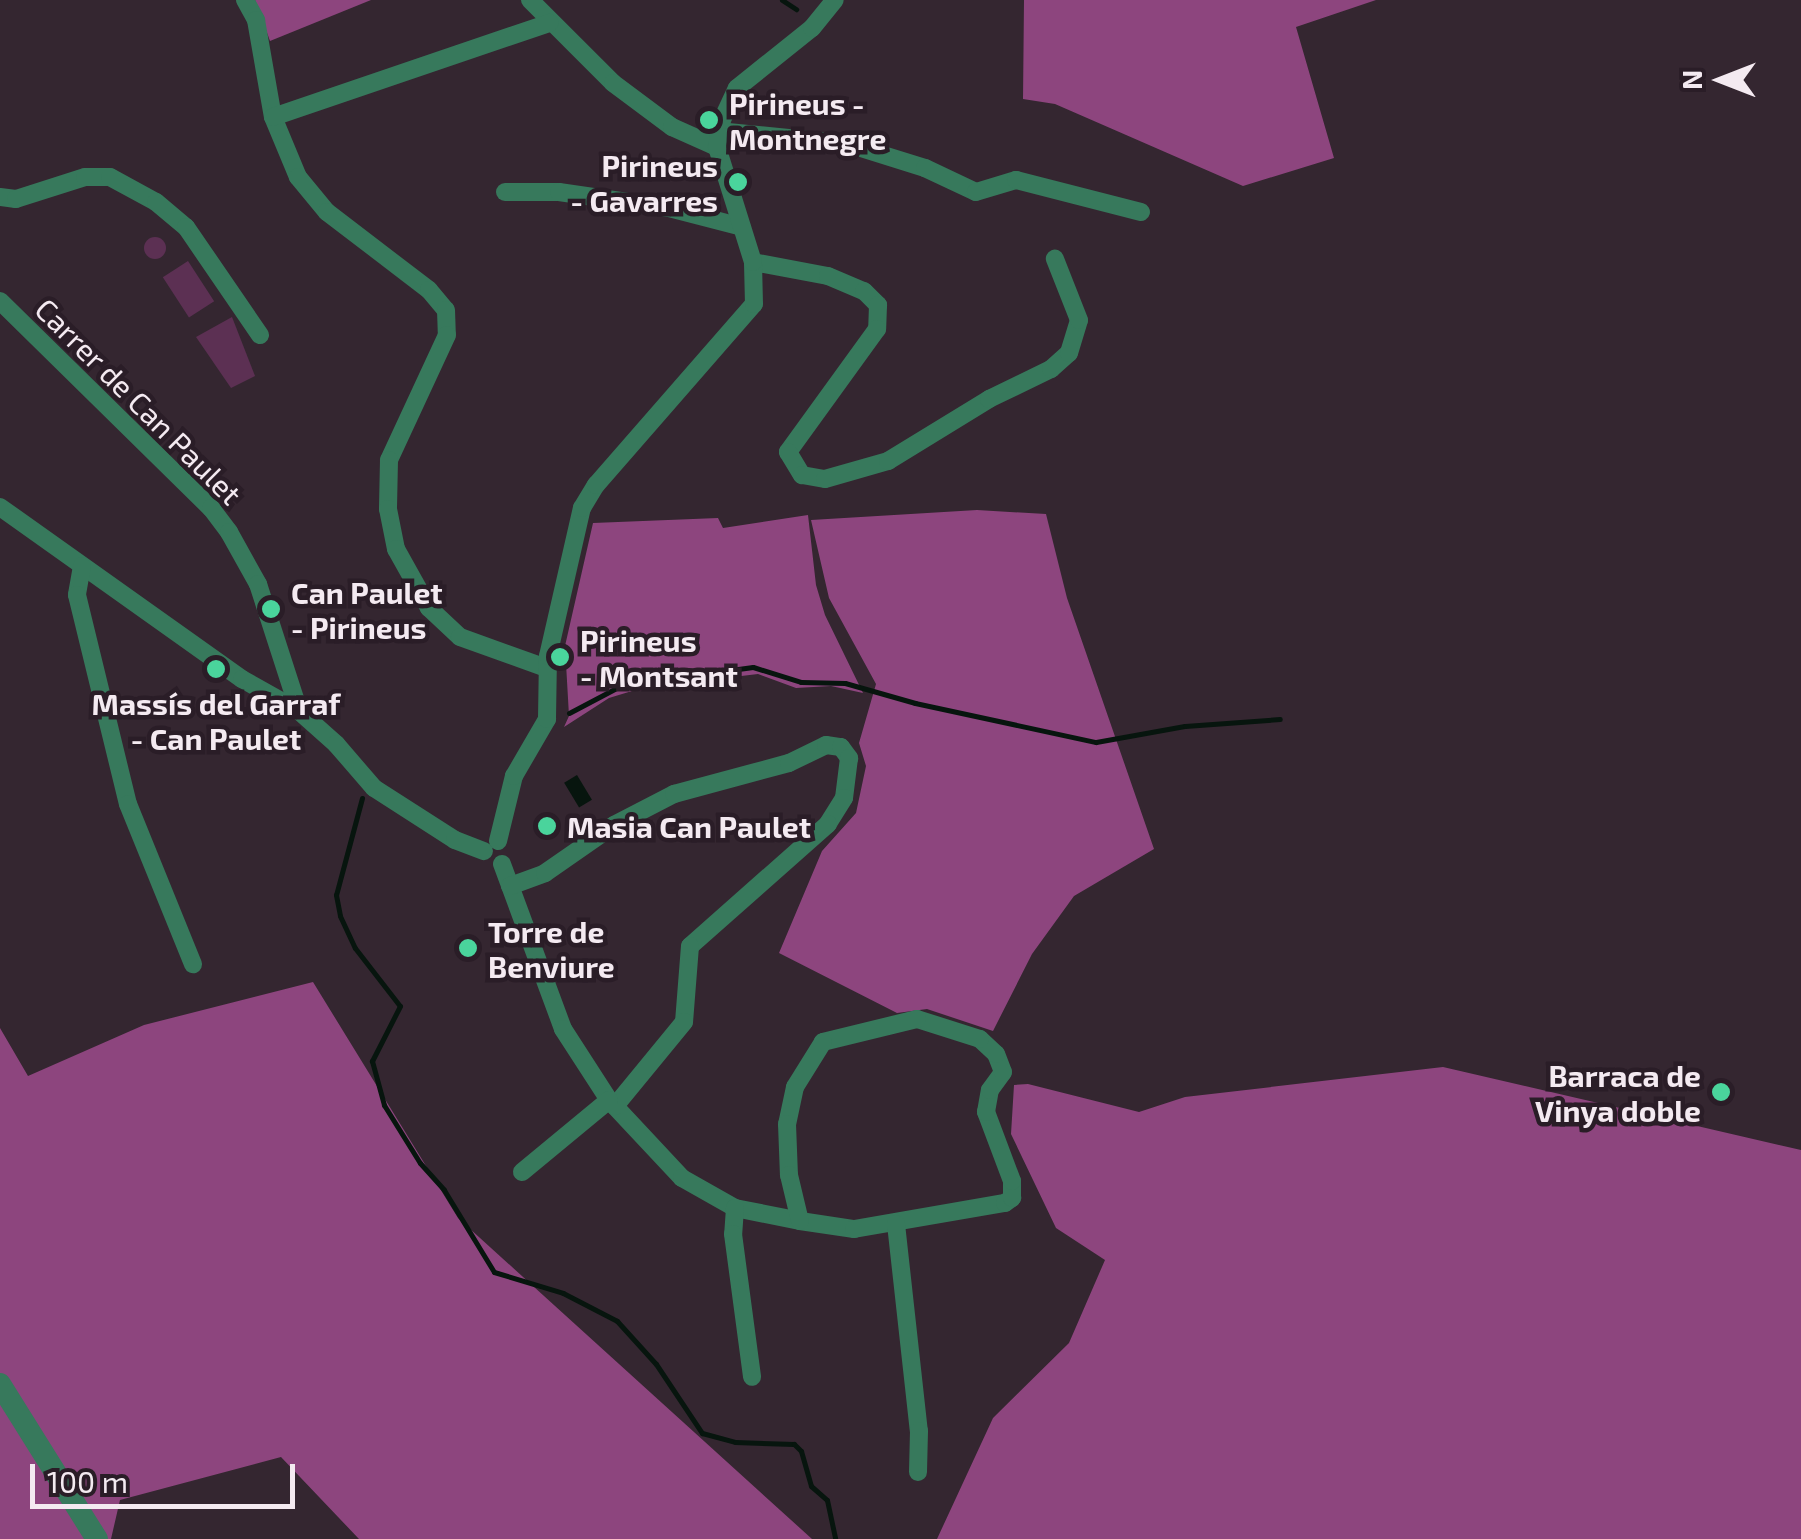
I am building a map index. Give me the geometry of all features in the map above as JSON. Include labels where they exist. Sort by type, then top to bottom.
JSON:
[{"type":"street","points":[[245,0],[256,20],[273,117],[298,177],[327,212],[429,290],[446,310],[448,335],[389,460],[390,529],[404,567],[429,608],[460,637],[546,668]]},
{"type":"street","points":[[530,0],[613,84],[658,116],[718,139],[848,144],[979,192],[1016,180],[1140,212]]},
{"type":"street","points":[[491,846],[514,776],[547,720],[546,668],[570,548],[590,494],[749,313],[756,294],[753,262],[718,139],[737,88],[812,28],[835,0]]},
{"type":"street","points":[[273,117],[549,23]]},
{"type":"street","points":[[0,198],[16,199],[85,177],[110,177],[156,202],[186,227],[260,335]]},
{"type":"street","points":[[505,192],[559,192],[669,208],[742,227]]},
{"type":"street","points":[[753,262],[828,276],[864,291],[878,305],[876,329],[788,452],[802,475],[825,479],[888,462],[989,399],[1051,369],[1069,354],[1079,320],[1055,259]]},
{"type":"street","name":"Carrer de Can Paulet","points":[[0,300],[230,532],[258,584],[299,711]]},
{"type":"street","name":"Carrer de Can Paulet","points":[[0,507],[242,679],[299,711],[336,744],[374,788],[432,827],[491,846],[488,862],[502,864],[510,886]]},
{"type":"street","points":[[82,566],[77,595],[128,804],[193,964]]},
{"type":"street","points":[[242,679],[266,676],[280,659]]},
{"type":"street","points":[[522,1172],[612,1103],[684,1022],[688,953],[694,941],[828,824],[844,798],[850,774],[846,752],[826,745],[789,764],[674,794],[614,825],[546,873],[510,886],[562,1030],[612,1103],[682,1178],[734,1208],[800,1221],[854,1229],[998,1206],[1012,1198],[1012,1181],[986,1112],[986,1100],[1002,1072],[996,1054],[980,1039],[927,1020],[868,1028],[823,1042],[795,1086],[787,1124],[789,1175],[800,1221]]},
{"type":"street","points":[[734,1208],[733,1234],[752,1377]]},
{"type":"street","points":[[896,1224],[919,1431],[918,1472]]},
{"type":"street","points":[[0,1384],[98,1539]]},
{"type":"shaded area","points":[[255,0],[371,0],[270,41]]},
{"type":"shaded area","points":[[1024,0],[1376,0],[1296,27],[1334,158],[1243,186],[1055,104],[1023,99]]},
{"type":"shaded area","points":[[155,237],[163,240],[163,256],[155,259],[147,256],[144,248],[147,240]]},
{"type":"shaded area","points":[[188,261],[214,301],[189,318],[163,277]]},
{"type":"shaded area","points":[[232,317],[255,376],[231,388],[196,337]]},
{"type":"shaded area","points":[[977,510],[1046,514],[1067,598],[1154,849],[1074,896],[1032,954],[993,1031],[927,1009],[897,1013],[779,953],[822,851],[856,813],[866,766],[859,743],[876,684],[829,598],[811,520]]},
{"type":"shaded area","points":[[808,515],[816,585],[825,615],[863,693],[831,686],[796,688],[758,674],[707,685],[632,691],[609,698],[564,727],[569,716],[565,646],[593,523],[718,518],[723,528]]},
{"type":"shaded area","points":[[577,775],[592,800],[579,808],[564,783]]},
{"type":"shaded area","points":[[313,982],[458,1218],[812,1539],[359,1539],[281,1457],[120,1500],[111,1539],[0,1539],[0,1028],[28,1076],[144,1025]]},
{"type":"shaded area","points":[[1443,1067],[1801,1150],[1801,1539],[937,1539],[993,1418],[1069,1343],[1105,1260],[1056,1228],[1011,1134],[1014,1085],[1028,1084],[1139,1112],[1185,1097]]},
{"type":"waterway","points":[[782,0],[796,9]]},
{"type":"waterway","points":[[569,713],[622,685],[753,667],[801,682],[845,683],[915,703],[1096,742],[1185,726],[1280,719]]},
{"type":"waterway","points":[[362,798],[336,895],[340,916],[355,948],[400,1006],[372,1061],[384,1105],[420,1163],[444,1190],[494,1272],[563,1293],[617,1321],[656,1364],[702,1433],[735,1442],[794,1444],[801,1451],[811,1486],[827,1500],[835,1539]]},
{"type":"place","name":"Pirineus - Montnegre","points":[[709,120]]},
{"type":"place","name":"Pirineus - Gavarres","points":[[738,182]]},
{"type":"place","name":"Can Paulet - Pirineus","points":[[271,609]]},
{"type":"place","name":"Pirineus - Montsant","points":[[560,657]]},
{"type":"place","name":"Massís del Garraf - Can Paulet","points":[[216,669]]},
{"type":"place","name":"Masia Can Paulet","points":[[547,826]]},
{"type":"place","name":"Torre de Benviure","points":[[468,948]]},
{"type":"place","name":"Barraca de Vinya doble","points":[[1721,1092]]}]
